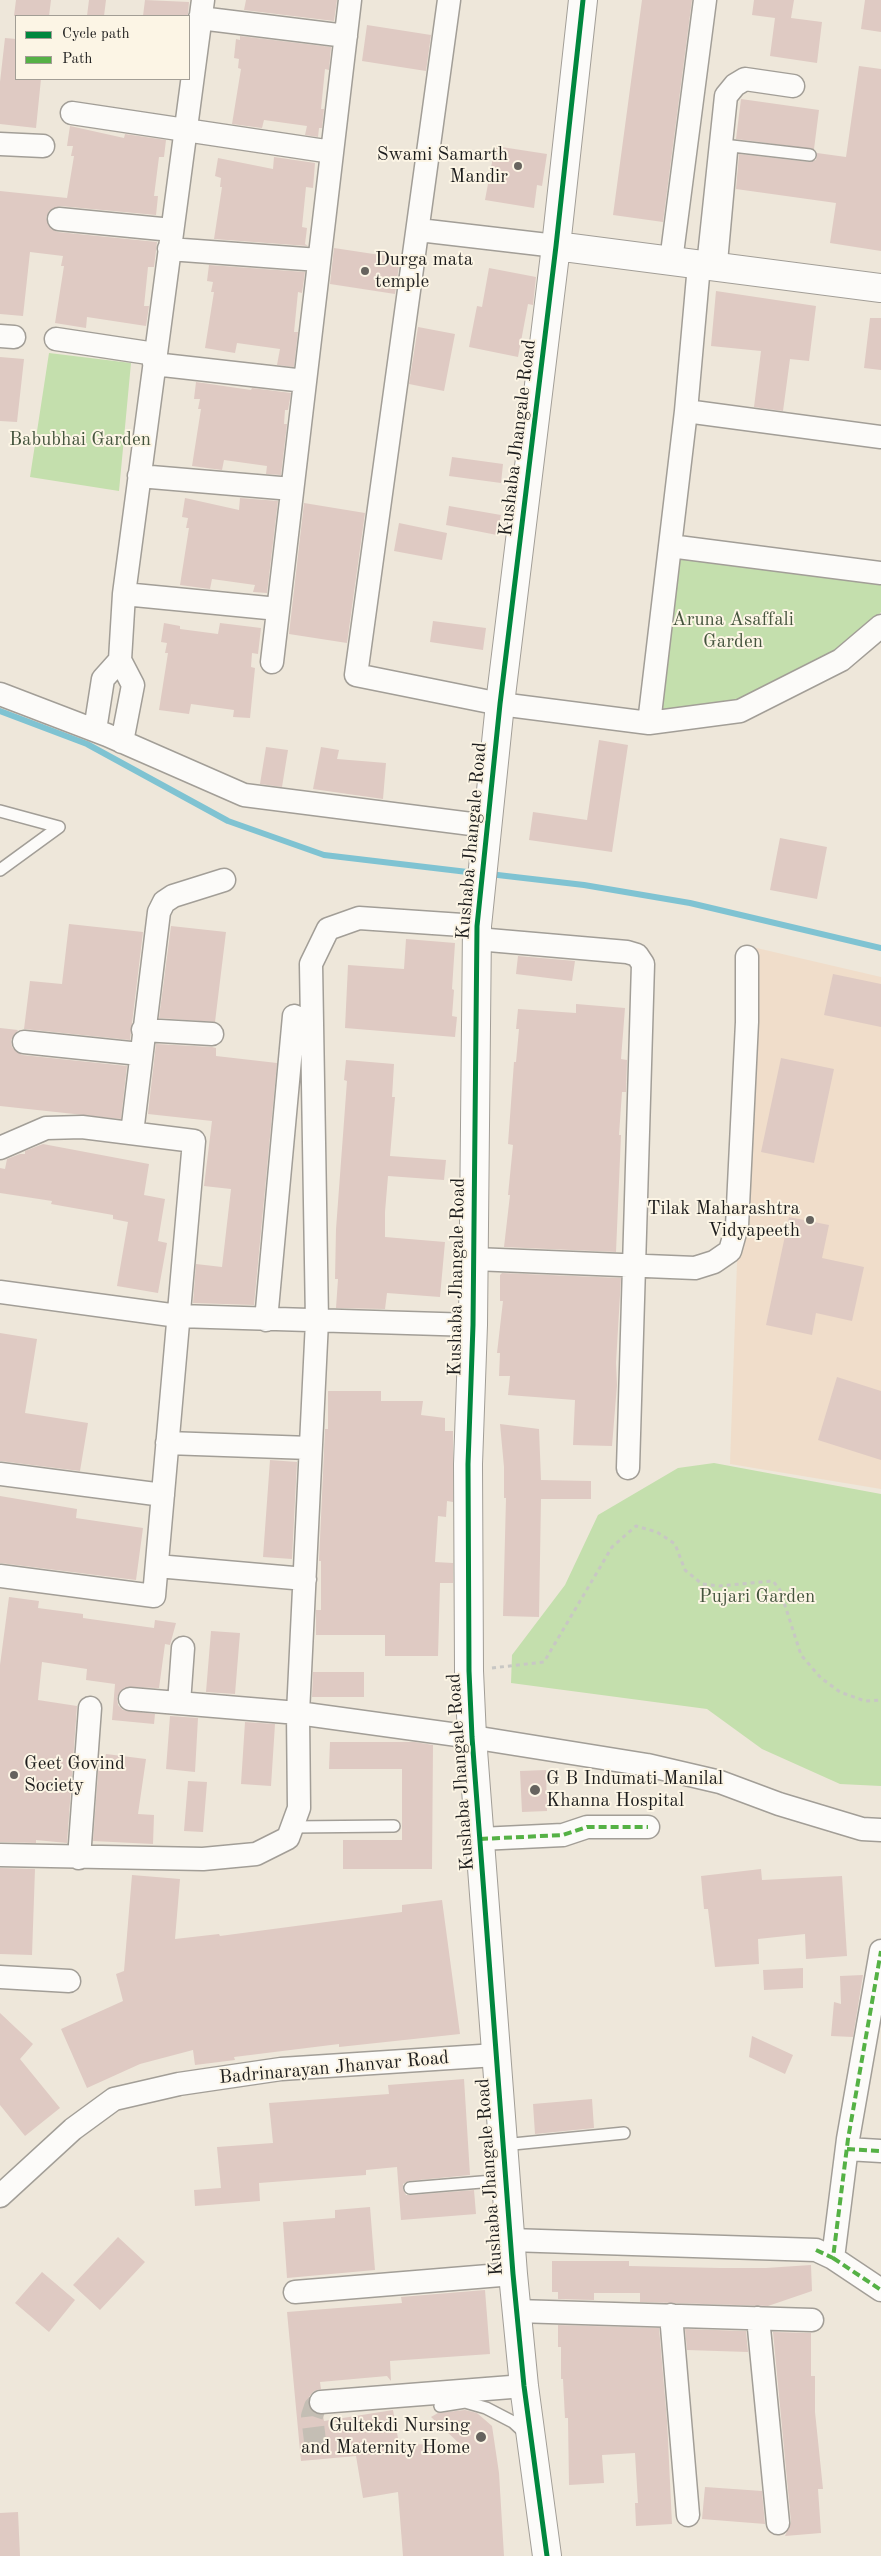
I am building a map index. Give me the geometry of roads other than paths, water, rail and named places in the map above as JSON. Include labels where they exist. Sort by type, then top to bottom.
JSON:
[{"type":"street","points":[[272,662],[350,0]]},
{"type":"street","points":[[449,0],[419,230],[356,675],[500,704],[649,723],[740,711],[841,660],[881,626]]},
{"type":"street","name":"Kushaba Jhangale Road","points":[[547,2556],[516,2311],[472,1737],[469,1671],[468,1464],[473,1326],[478,924],[500,704],[556,246],[583,0]]},
{"type":"street","points":[[671,261],[705,0]]},
{"type":"street","points":[[122,742],[133,685],[120,660],[124,594],[201,9],[346,36]]},
{"type":"street","points":[[649,723],[686,411],[710,266],[726,96],[734,85],[745,79],[793,86]]},
{"type":"street","points":[[72,113],[332,152]]},
{"type":"street","points":[[0,144],[43,146]]},
{"type":"street","points":[[59,219],[171,240],[319,260]]},
{"type":"street","points":[[419,230],[881,288]]},
{"type":"street","points":[[56,339],[155,359],[305,381]]},
{"type":"street","points":[[686,411],[881,437]]},
{"type":"street","points":[[139,476],[292,489]]},
{"type":"street","points":[[670,546],[881,573]]},
{"type":"street","points":[[124,594],[278,610]]},
{"type":"street","points":[[95,730],[103,679],[120,660]]},
{"type":"street","points":[[0,694],[95,730],[244,795],[486,835]]},
{"type":"street","points":[[132,1133],[158,912],[164,902],[173,896],[224,880]]},
{"type":"street","points":[[0,1855],[203,1859],[256,1854],[288,1838],[299,1808],[298,1713],[317,1321],[311,964],[328,929],[359,918],[478,924],[627,952],[637,955],[643,964],[628,1468]]},
{"type":"street","points":[[474,1259],[695,1268],[714,1262],[730,1250],[737,1226],[747,1022],[747,957]]},
{"type":"street","points":[[266,1320],[294,1016]]},
{"type":"street","points":[[143,1030],[212,1034]]},
{"type":"street","points":[[24,1042],[140,1054]]},
{"type":"street","points":[[0,1148],[46,1128],[82,1127],[194,1141],[154,1596],[0,1576]]},
{"type":"street","points":[[0,1292],[178,1316],[473,1326]]},
{"type":"street","points":[[167,1443],[310,1448]]},
{"type":"street","points":[[0,1474],[163,1495]]},
{"type":"street","points":[[157,1566],[305,1579]]},
{"type":"street","points":[[179,1703],[183,1648]]},
{"type":"street","points":[[130,1699],[298,1713],[472,1737],[647,1765],[720,1782],[779,1804],[862,1828],[881,1830]]},
{"type":"street","points":[[79,1858],[90,1708]]},
{"type":"street","points":[[480,1839],[563,1835],[587,1827],[648,1827]]},
{"type":"street","points":[[833,2258],[847,2149],[881,1951]]},
{"type":"street","points":[[0,1978],[69,1981]]},
{"type":"street","name":"Badrinarayan Jhanvar Road","points":[[0,2196],[73,2128],[114,2099],[179,2084],[280,2069],[496,2055]]},
{"type":"street","points":[[847,2149],[881,2150]]},
{"type":"street","points":[[510,2240],[816,2250],[833,2258],[881,2290]]},
{"type":"street","points":[[294,2292],[513,2274]]},
{"type":"street","points":[[516,2311],[812,2320]]},
{"type":"street","points":[[671,2316],[688,2515]]},
{"type":"street","points":[[758,2318],[778,2523]]},
{"type":"street","points":[[321,2402],[524,2386]]},
{"type":"lane","points":[[710,266],[732,146],[736,98]]},
{"type":"lane","points":[[732,146],[810,155]]},
{"type":"lane","points":[[0,811],[59,827],[0,870]]},
{"type":"lane","points":[[292,1827],[394,1826]]},
{"type":"lane","points":[[503,2145],[624,2133]]},
{"type":"lane","points":[[410,2188],[506,2180]]},
{"type":"lane","points":[[440,2406],[465,2402],[486,2408],[513,2422],[531,2439]]},
{"type":"waterway","points":[[0,711],[87,744],[228,821],[324,855],[476,873]]},
{"type":"waterway","points":[[489,874],[584,885],[690,903],[881,948]]},
{"type":"tunnel","points":[[316,2449],[312,2416],[315,2407],[321,2402]]},
{"type":"place","name":"Swami Samarth Mandir","points":[[518,166]]},
{"type":"place","name":"Durga mata temple","points":[[365,271]]},
{"type":"place","name":"Tilak Maharashtra Vidyapeeth","points":[[810,1220]]},
{"type":"place","name":"Geet Govind Society","points":[[14,1775]]},
{"type":"place","name":"G B Indumati Manilal Khanna Hospital","points":[[535,1790]]},
{"type":"place","name":"Gultekdi Nursing and Maternity Home","points":[[481,2437]]},
{"type":"park label","name":"Babubhai Garden","points":[[80,440]]},
{"type":"park label","name":"Aruna Asaffali Garden","points":[[733,631]]},
{"type":"park label","name":"Pujari Garden","points":[[757,1597]]}]
